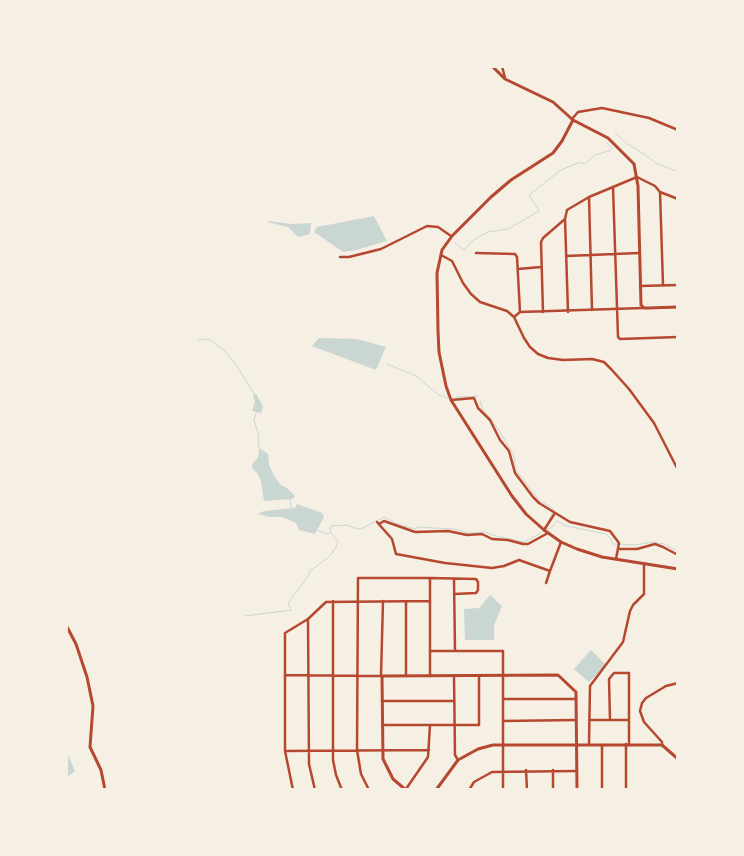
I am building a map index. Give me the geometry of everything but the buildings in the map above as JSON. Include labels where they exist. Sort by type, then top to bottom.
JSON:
[{"type":"street","points":[[492,66],[505,79],[553,102],[572,120],[598,132],[612,142],[634,164],[637,177],[641,305],[644,308]]},
{"type":"street","points":[[502,66],[505,79]]},
{"type":"street","points":[[678,130],[639,115],[602,108],[578,112],[553,153],[510,180],[452,236],[441,255],[437,282],[439,352],[442,370],[452,400],[512,496],[526,514],[561,542],[592,554],[678,569]]},
{"type":"street","points":[[568,312],[566,210],[589,197],[637,177],[655,186],[660,192],[678,199]]},
{"type":"street","points":[[613,187],[618,336],[620,339],[678,337]]},
{"type":"street","points":[[660,192],[663,285]]},
{"type":"street","points":[[589,197],[592,311]]},
{"type":"street","points":[[543,312],[541,242],[543,238],[565,219]]},
{"type":"street","points":[[340,257],[348,257],[381,249],[427,226],[438,228],[452,236]]},
{"type":"street","points":[[476,253],[515,254],[517,256],[520,312]]},
{"type":"street","points":[[566,256],[639,253]]},
{"type":"street","points":[[441,255],[452,261],[471,294],[480,302],[507,311],[514,317],[530,347],[542,356],[563,360],[592,359],[604,362],[629,389],[654,423],[678,470]]},
{"type":"street","points":[[518,269],[541,267]]},
{"type":"street","points":[[640,286],[678,285]]},
{"type":"street","points":[[514,317],[520,312],[678,308]]},
{"type":"street","points":[[452,400],[474,398],[478,408],[490,420],[500,440],[509,451],[515,473],[536,500],[570,522],[610,531],[619,543],[616,559]]},
{"type":"street","points":[[550,571],[519,560],[492,568],[445,563],[396,554],[392,539],[378,523],[384,521],[415,532],[430,530],[467,535],[482,534],[492,538],[528,544],[546,530],[555,512]]},
{"type":"street","points":[[546,583],[561,542]]},
{"type":"street","points":[[618,548],[637,549],[655,544],[678,555]]},
{"type":"street","points":[[589,744],[590,686],[623,642],[633,604],[644,594],[644,564]]},
{"type":"street","points":[[369,790],[361,774],[357,750],[358,578],[476,579],[478,582],[476,593],[454,594]]},
{"type":"street","points":[[430,578],[430,676]]},
{"type":"street","points":[[454,579],[454,651]]},
{"type":"street","points":[[333,601],[333,750],[336,775],[342,790]]},
{"type":"street","points":[[383,601],[383,759],[393,779],[406,790],[425,763],[429,750],[430,725]]},
{"type":"street","points":[[406,601],[406,676]]},
{"type":"street","points":[[293,790],[285,750],[284,633],[308,620],[326,602],[430,601]]},
{"type":"street","points":[[308,620],[309,750],[310,773],[315,790]]},
{"type":"street","points":[[66,625],[76,644],[87,677],[93,706],[90,747],[101,770],[105,790]]},
{"type":"street","points":[[430,651],[503,651],[503,790]]},
{"type":"street","points":[[610,720],[609,679],[614,673],[629,673],[626,790]]},
{"type":"street","points":[[284,676],[558,675],[576,692],[577,790]]},
{"type":"street","points":[[454,676],[455,754],[458,760]]},
{"type":"street","points":[[382,725],[479,725],[478,676]]},
{"type":"street","points":[[678,682],[666,686],[646,698],[642,703],[640,711],[644,722],[662,742],[662,745],[678,759]]},
{"type":"street","points":[[503,699],[576,698]]},
{"type":"street","points":[[382,701],[454,701]]},
{"type":"street","points":[[503,721],[576,720]]},
{"type":"street","points":[[589,720],[629,720]]},
{"type":"street","points":[[602,744],[602,790]]},
{"type":"street","points":[[436,790],[458,760],[478,749],[503,745],[662,745]]},
{"type":"street","points":[[285,750],[429,750]]},
{"type":"street","points":[[469,790],[474,782],[492,772],[526,770],[576,771]]},
{"type":"street","points":[[526,770],[527,790]]},
{"type":"street","points":[[553,770],[553,790]]},
{"type":"shaded area","points":[[374,216],[387,241],[356,250],[343,252],[314,232],[317,227]]},
{"type":"shaded area","points":[[268,221],[291,224],[311,223],[310,234],[298,237],[288,227]]},
{"type":"shaded area","points":[[319,338],[357,339],[386,347],[376,370],[312,346]]},
{"type":"shaded area","points":[[256,394],[263,406],[261,413],[252,411],[255,402],[253,395]]},
{"type":"shaded area","points":[[259,448],[268,454],[269,465],[274,476],[281,485],[295,496],[292,499],[264,501],[261,481],[252,468],[258,457]]},
{"type":"shaded area","points":[[297,504],[322,513],[324,517],[315,534],[299,530],[296,523],[282,517],[269,517],[258,514],[264,511],[295,508]]},
{"type":"shaded area","points":[[490,595],[502,606],[494,625],[494,640],[465,640],[464,609],[479,608]]},
{"type":"shaded area","points":[[591,650],[606,665],[589,682],[574,669]]},
{"type":"shaded area","points":[[66,750],[75,771],[66,778]]},
{"type":"waterway","points":[[615,133],[626,143],[656,163],[678,172]]},
{"type":"waterway","points":[[455,243],[464,250],[478,237],[488,232],[508,229],[539,211],[529,195],[561,170],[581,162],[585,164],[595,155],[609,151],[612,148],[607,143]]},
{"type":"waterway","points":[[198,340],[209,339],[225,351],[255,395]]},
{"type":"waterway","points":[[387,364],[416,376],[439,395],[448,398]]},
{"type":"waterway","points":[[456,397],[478,396]]},
{"type":"waterway","points":[[480,401],[482,408],[513,453],[516,470],[539,500],[554,509],[549,520]]},
{"type":"waterway","points":[[256,413],[254,420],[258,433],[259,447]]},
{"type":"waterway","points":[[290,497],[291,508]]},
{"type":"waterway","points":[[245,616],[291,610],[288,603],[311,570],[329,557],[336,547],[338,541],[331,533],[331,526],[347,525],[361,529],[384,517],[400,525],[415,529],[419,527],[453,529],[468,533],[485,532],[524,542],[552,527],[557,521],[567,526],[606,534],[613,544],[636,545],[652,542],[665,544],[678,552]]},
{"type":"waterway","points":[[317,530],[327,534],[330,533]]}]
